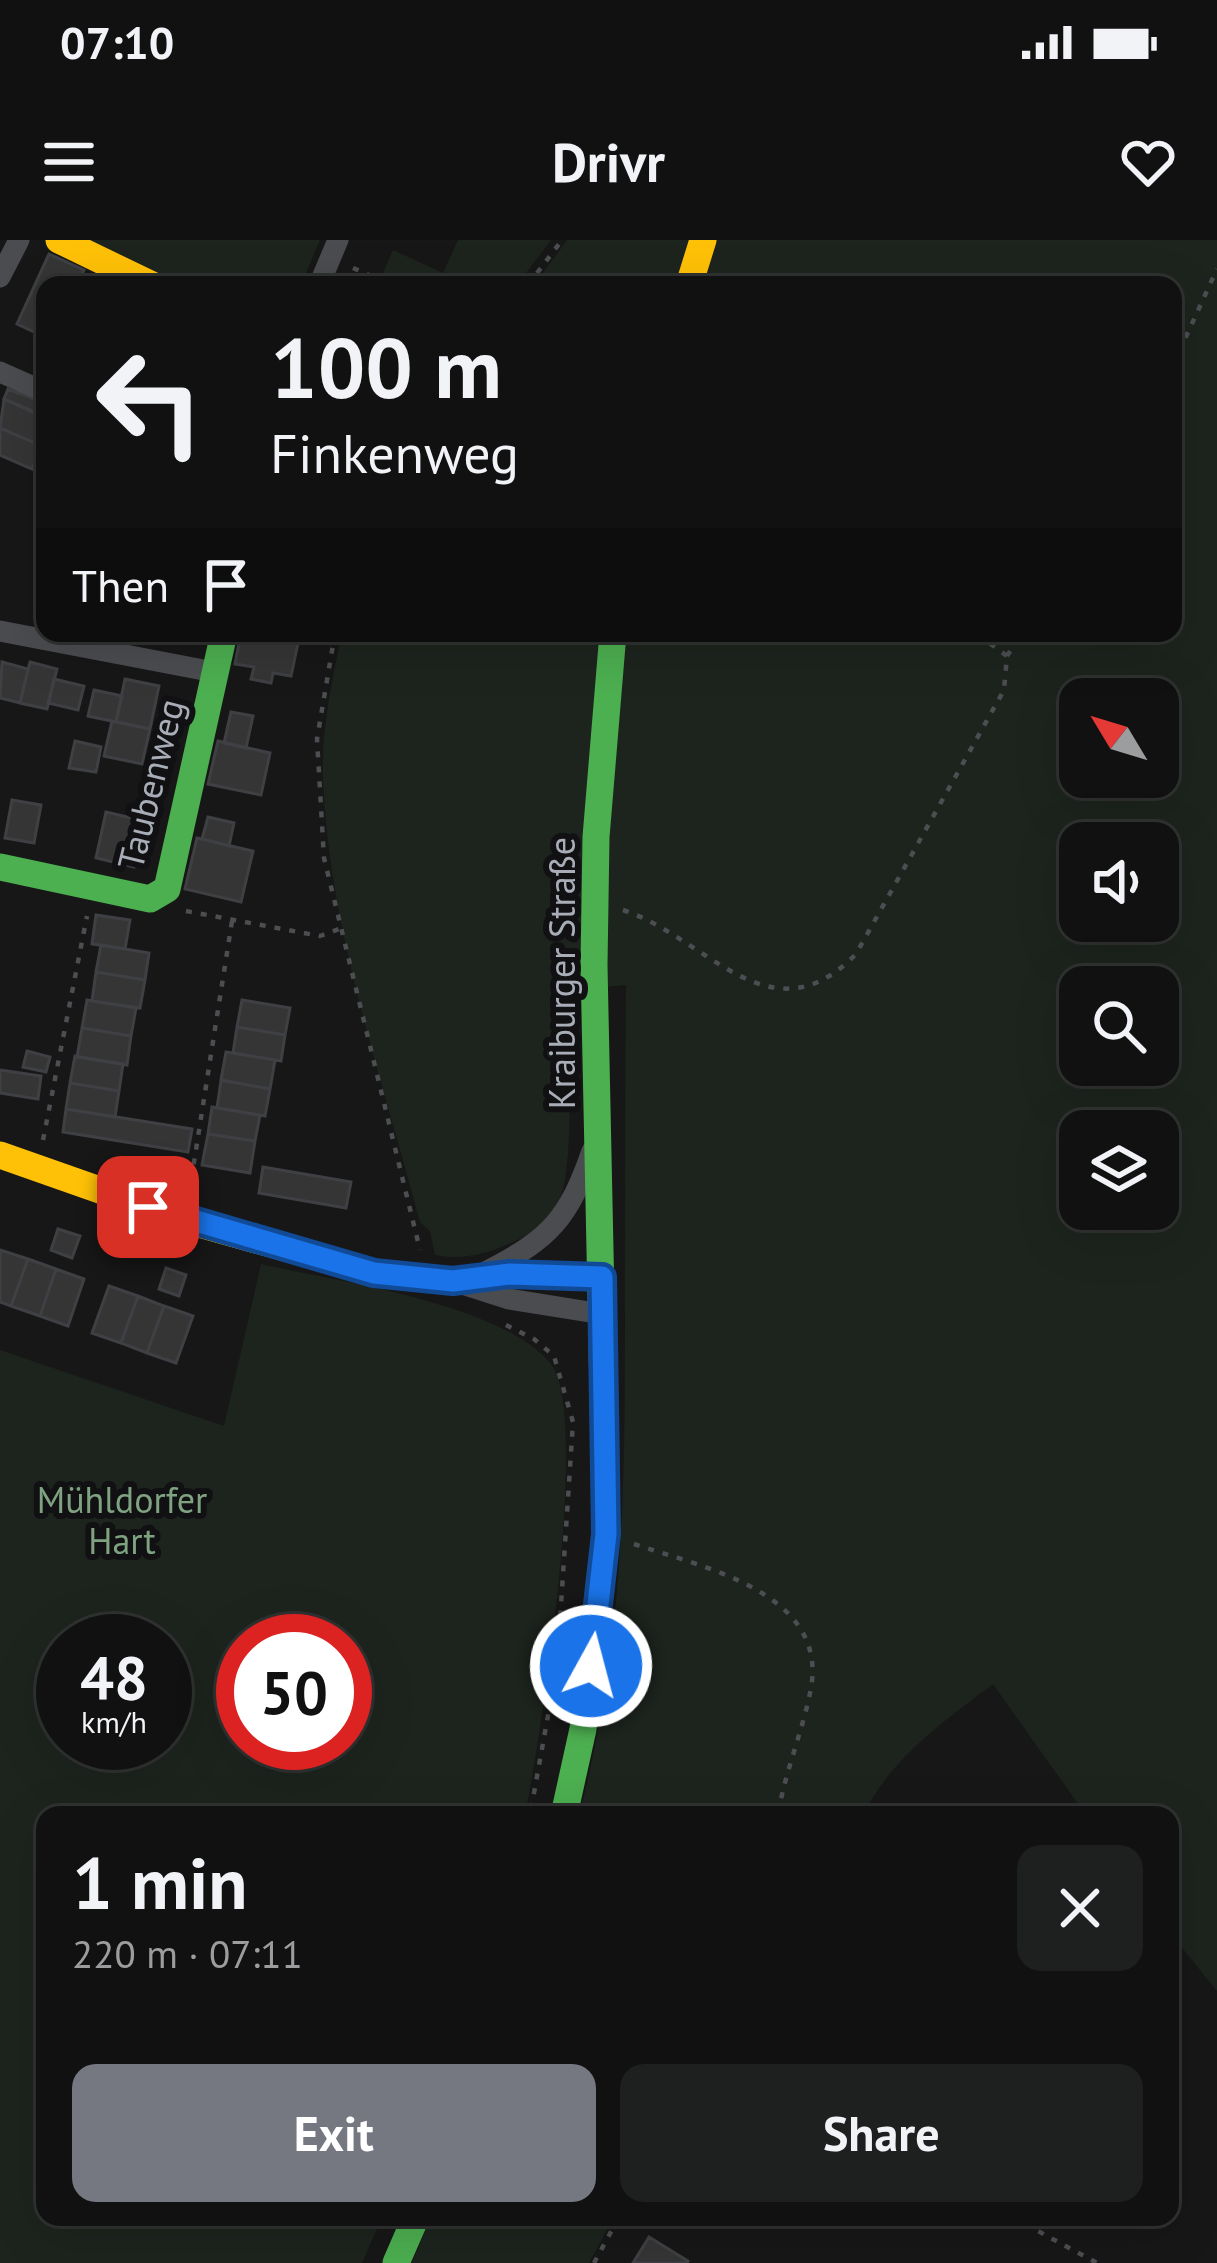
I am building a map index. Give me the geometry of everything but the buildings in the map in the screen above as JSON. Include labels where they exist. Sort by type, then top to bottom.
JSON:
[{"type":"main road","points":[[59,240],[133,276]]},
{"type":"main road","points":[[692,276],[703,240]]},
{"type":"main road","name":"Taubenweg","points":[[0,867],[150,899],[167,889],[222,642]]},
{"type":"main road","name":"Kraiburger Straße","points":[[566,1806],[583,1729],[606,1534],[595,900],[602,743],[613,642]]},
{"type":"main road","points":[[0,1155],[185,1220],[374,1273],[451,1279],[510,1274],[602,1277]]},
{"type":"main road","points":[[396,2263],[412,2226]]},
{"type":"street","points":[[0,277],[19,240]]},
{"type":"street","points":[[0,372],[36,388]]},
{"type":"street","name":"Taubenweg","points":[[0,631],[36,638]]},
{"type":"street","name":"Taubenweg","points":[[56,642],[214,673]]},
{"type":"street","points":[[451,1279],[523,1253],[568,1212],[598,1134]]},
{"type":"street","points":[[451,1279],[509,1299],[602,1314]]},
{"type":"path","points":[[535,276],[562,240]]},
{"type":"path","points":[[335,249],[378,276]]},
{"type":"path","points":[[1182,345],[1217,269]]},
{"type":"path","points":[[333,642],[317,740],[324,858],[339,928],[451,1279]]},
{"type":"path","points":[[988,642],[1007,656]]},
{"type":"path","points":[[595,900],[650,919],[713,962],[764,986],[784,992],[832,979],[856,955],[1004,690],[1007,656],[1016,642]]},
{"type":"path","points":[[36,1167],[93,887]]},
{"type":"path","points":[[157,895],[165,906],[232,921],[320,936],[339,928]]},
{"type":"path","points":[[185,1220],[232,921]]},
{"type":"path","points":[[503,1323],[534,1339],[554,1357],[573,1422],[557,1666],[532,1806]]},
{"type":"path","points":[[606,1534],[761,1591],[801,1627],[812,1654],[811,1688],[784,1773],[779,1806]]},
{"type":"path","points":[[594,2263],[614,2226]]},
{"type":"path","points":[[1029,2226],[1097,2263]]},
{"type":"green space","points":[[85,240],[320,240],[305,276],[159,276]]},
{"type":"green space","points":[[458,240],[551,240],[524,276],[382,276],[393,250],[443,273]]},
{"type":"green space","points":[[567,240],[1217,240],[1217,1991],[1179,1944],[1179,1806],[1080,1806],[993,1684],[903,1758],[868,1806],[581,1806],[606,1687],[619,1562],[626,985],[573,990],[569,1140],[562,1195],[554,1213],[533,1232],[490,1251],[463,1257],[435,1255],[430,1231],[420,1222],[346,947],[327,835],[325,724],[340,642],[1182,642],[1182,276],[541,276]]},
{"type":"green space","name":"Mühldorfer Hart","points":[[261,1264],[416,1298],[496,1325],[528,1343],[551,1364],[562,1395],[566,1446],[559,1582],[527,1806],[36,1806],[36,2226],[378,2226],[362,2263],[0,2263],[0,1350],[224,1426]]},
{"type":"green space","points":[[427,2226],[609,2226],[589,2263],[412,2263]]},
{"type":"traffic: fast","points":[[0,867],[150,899],[167,889],[222,642]]},
{"type":"traffic: fast","points":[[566,1806],[583,1729],[606,1534],[594,965],[596,837],[612,642]]},
{"type":"traffic: fast","points":[[411,1277],[453,1281],[510,1274],[601,1277]]},
{"type":"traffic: fast","points":[[396,2263],[412,2226]]},
{"type":"traffic: slow","points":[[59,240],[133,276]]},
{"type":"traffic: slow","points":[[692,276],[703,240]]},
{"type":"traffic: slow","points":[[0,1155],[185,1220],[374,1273],[411,1277]]},
{"type":"route","points":[[148,1207],[374,1273],[453,1281],[510,1274],[602,1277],[606,1534],[591,1666]]}]
